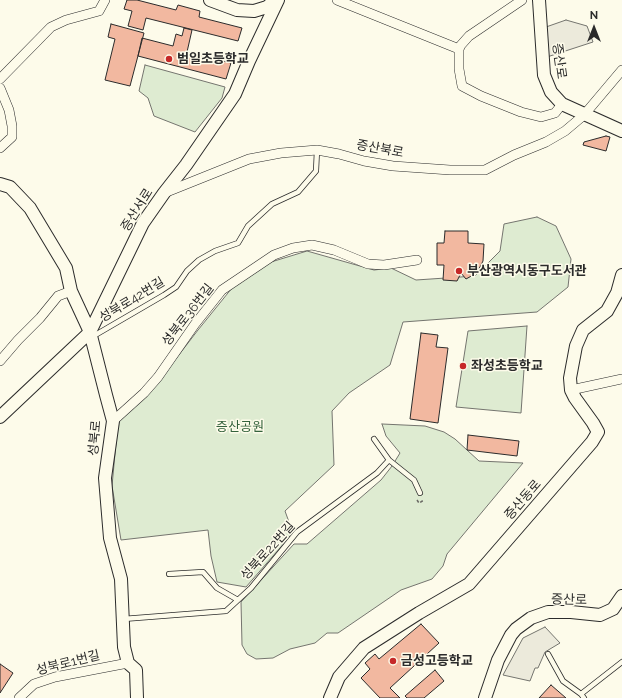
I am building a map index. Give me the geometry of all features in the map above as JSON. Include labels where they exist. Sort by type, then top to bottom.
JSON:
[{"type":"street","points":[[0,79],[51,27],[66,20],[99,10],[105,0]]},
{"type":"street","points":[[210,0],[237,10],[254,12],[267,7],[276,0]]},
{"type":"street","name":"증산서로","points":[[0,417],[90,332],[143,224],[186,165],[234,94],[276,0]]},
{"type":"street","points":[[336,0],[459,49]]},
{"type":"street","points":[[522,0],[469,36],[459,49],[459,69],[462,86],[481,96],[521,112],[541,117],[555,113],[562,104]]},
{"type":"street","name":"증산로","points":[[539,0],[544,75],[551,92],[562,104],[621,131]]},
{"type":"street","name":"증산북로","points":[[164,194],[249,159],[280,153],[317,150],[393,166],[450,170],[485,170],[514,155],[546,142],[565,131],[584,114],[622,70]]},
{"type":"street","points":[[0,88],[12,126],[12,137],[0,148]]},
{"type":"street","name":"성북로","points":[[0,184],[10,187],[30,208],[66,268],[71,291],[90,332],[113,421],[106,478],[110,538],[121,579],[124,647],[128,662],[136,670],[137,698]]},
{"type":"street","name":"성북로36번길","points":[[113,421],[144,393],[158,377],[195,324],[222,290],[274,255],[293,248],[312,245],[334,250],[368,264],[384,265],[417,260]]},
{"type":"street","points":[[622,275],[617,293],[607,311],[583,330],[576,346],[570,378],[571,390],[622,379]]},
{"type":"street","points":[[0,361],[40,318],[58,296],[71,291]]},
{"type":"street","name":"증산동로","points":[[330,698],[339,677],[364,648],[419,613],[469,584],[592,442],[598,432],[574,398],[571,390]]},
{"type":"street","name":"증산로","points":[[485,698],[498,660],[511,635],[516,629],[531,618],[548,612],[571,612],[600,615],[613,609],[622,596]]},
{"type":"street","name":"성북로1번길","points":[[19,698],[34,684],[54,677],[128,662]]},
{"type":"lane","name":"성북로42번길","points":[[90,332],[97,334],[164,295],[176,287],[187,272],[199,260],[215,251],[238,243],[248,226],[272,204],[298,192],[316,171],[317,150]]},
{"type":"lane","points":[[374,439],[389,460],[414,480],[420,493]]},
{"type":"lane","name":"성북로22번길","points":[[123,619],[226,611],[250,588],[297,532],[377,473],[389,460]]},
{"type":"lane","points":[[169,574],[203,572],[217,588],[238,600]]},
{"type":"lane","points":[[548,654],[563,680],[582,696],[622,662]]},
{"type":"green space","points":[[145,65],[225,87],[222,98],[195,132],[154,116],[148,98],[139,91]]},
{"type":"green space","name":"증산공원","points":[[537,217],[556,226],[571,259],[568,287],[537,312],[403,322],[390,365],[349,393],[332,411],[334,465],[285,511],[293,533],[246,587],[217,582],[211,556],[208,530],[121,540],[112,486],[118,421],[148,395],[232,288],[271,262],[307,251],[374,270],[391,268],[416,280],[475,276],[500,251],[504,224]]},
{"type":"green space","points":[[527,326],[521,413],[456,407],[468,331]]},
{"type":"green space","points":[[382,424],[425,426],[444,432],[455,439],[479,461],[523,463],[447,554],[443,566],[432,579],[401,590],[338,633],[327,633],[315,643],[290,649],[273,658],[256,659],[247,654],[242,645],[241,602],[294,544],[307,544],[381,480],[400,453],[386,436]]},
{"type":"shaded area","points":[[566,20],[587,26],[593,42],[547,57],[546,27]]},
{"type":"shaded area","points":[[545,627],[560,643],[545,652],[538,668],[535,668],[530,681],[503,675],[523,638]]},
{"type":"building","points":[[127,0],[137,0],[176,10],[178,5],[200,11],[199,17],[242,28],[238,41],[146,18],[143,30],[128,26],[132,11],[124,9]]},
{"type":"building","points":[[111,24],[144,33],[130,86],[105,80],[115,39],[108,37]]},
{"type":"building","points":[[184,28],[192,30],[187,52],[231,63],[226,79],[138,56],[142,38],[173,46],[176,34],[182,36]]},
{"type":"building","points":[[606,136],[610,137],[606,151],[583,145],[584,142]]},
{"type":"building","points":[[445,231],[468,231],[468,243],[484,244],[483,261],[475,274],[466,279],[461,273],[457,281],[443,280],[444,265],[437,265],[437,243],[444,243]]},
{"type":"building","points":[[421,333],[438,335],[436,347],[448,348],[438,423],[410,419]]},
{"type":"building","points":[[468,435],[519,441],[517,456],[467,450]]},
{"type":"building","name":"금성고등학교","points":[[421,624],[439,643],[390,688],[400,698],[380,698],[361,678],[370,669],[365,663],[375,654],[379,659]]},
{"type":"building","points":[[0,664],[13,673],[0,693]]},
{"type":"building","points":[[435,670],[444,681],[424,698],[407,698],[405,696]]},
{"type":"building","points":[[551,685],[566,698],[539,698]]},
{"type":"place","name":"범일초등학교","points":[[169,59]]},
{"type":"place","name":"부산광역시동구도서관","points":[[459,271]]},
{"type":"place","name":"좌성초등학교","points":[[463,366]]},
{"type":"place","name":"금성고등학교","points":[[393,661]]}]
